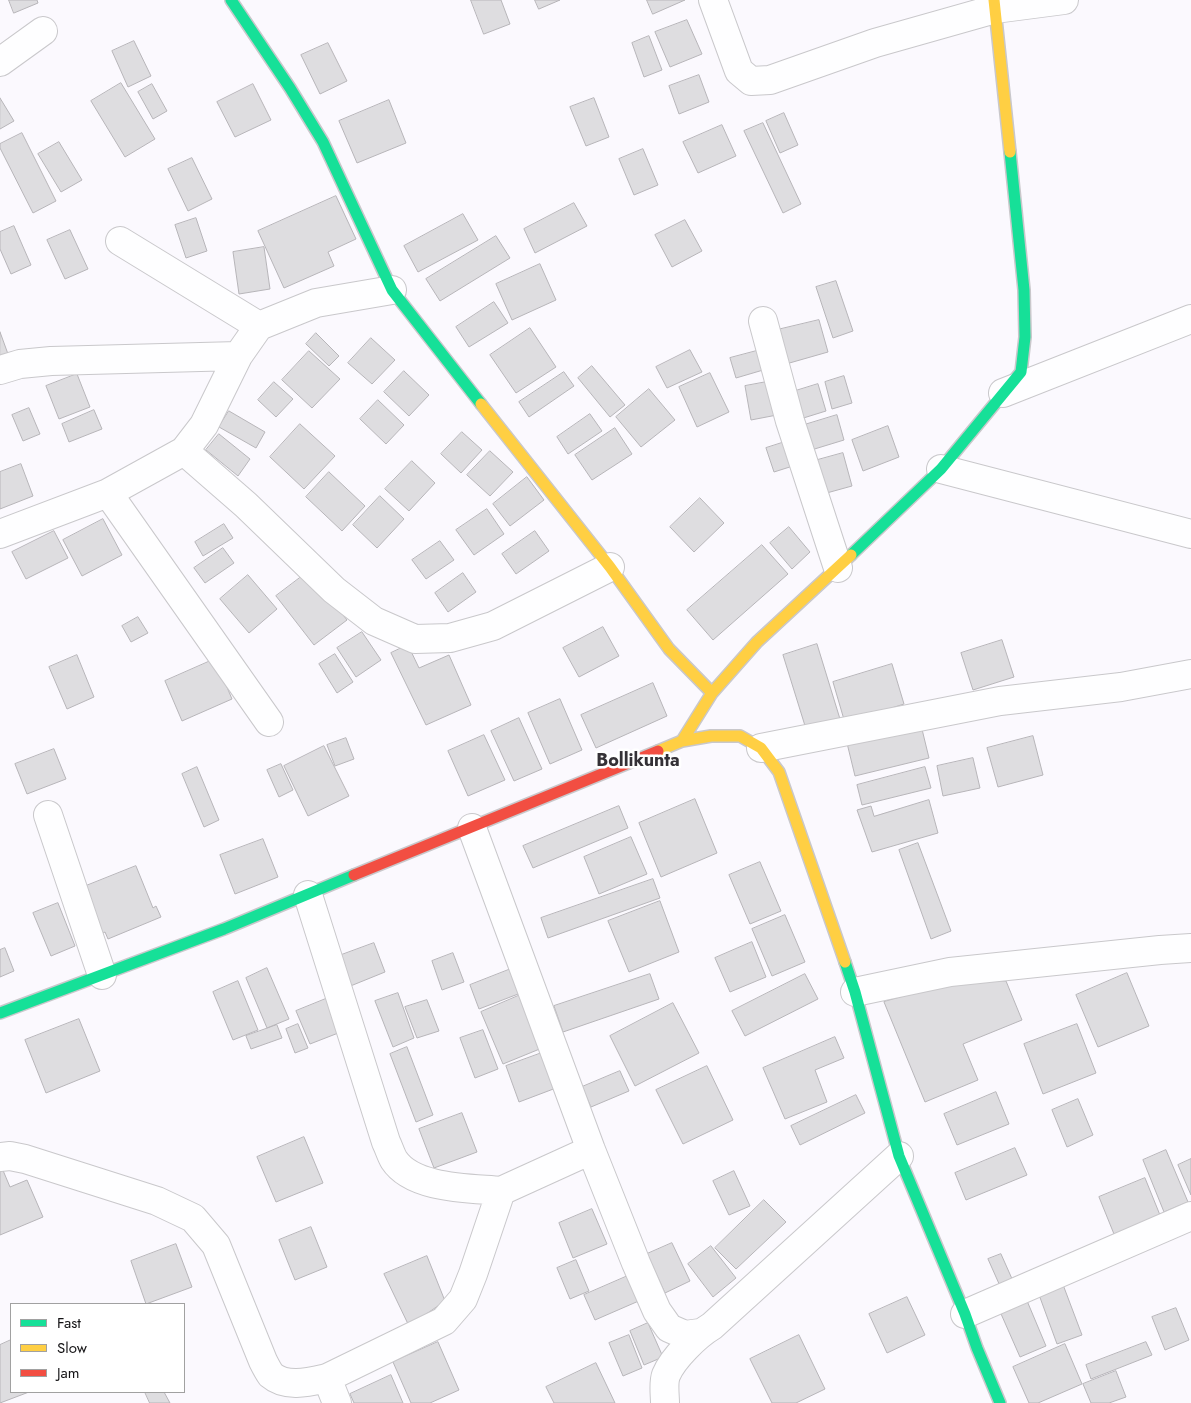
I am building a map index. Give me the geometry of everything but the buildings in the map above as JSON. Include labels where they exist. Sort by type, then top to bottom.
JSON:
[{"type":"street","points":[[231,0],[290,88],[322,142],[392,290],[610,567],[669,649],[712,693]]},
{"type":"street","points":[[713,0],[739,71],[751,81],[770,80],[994,4],[1064,0]]},
{"type":"street","points":[[682,742],[712,693],[757,642],[838,568],[941,469],[1020,372],[1025,336],[1024,290],[994,4]]},
{"type":"street","points":[[0,62],[43,31]]},
{"type":"street","points":[[120,241],[259,326]]},
{"type":"street","points":[[0,534],[108,493],[184,452],[204,426],[238,356],[259,326],[316,303],[392,290]]},
{"type":"street","points":[[1003,393],[1191,319]]},
{"type":"street","points":[[763,321],[790,421],[838,568]]},
{"type":"street","points":[[0,370],[20,364],[51,361],[238,356]]},
{"type":"street","points":[[184,452],[246,505],[334,590],[374,621],[415,639],[450,638],[493,626],[610,567]]},
{"type":"street","points":[[941,469],[1191,534]]},
{"type":"street","points":[[108,493],[268,722]]},
{"type":"street","points":[[761,748],[1000,701],[1121,687],[1191,674]]},
{"type":"street","points":[[0,1013],[224,930],[682,742],[711,736],[740,736],[761,748],[779,772],[855,992],[899,1156],[1000,1403]]},
{"type":"street","points":[[48,815],[102,975]]},
{"type":"street","points":[[472,828],[591,1150],[657,1311],[669,1328],[685,1335],[700,1333]]},
{"type":"street","points":[[308,895],[386,1142],[394,1161],[406,1171],[426,1182],[501,1192],[591,1150]]},
{"type":"street","points":[[855,992],[950,972],[1191,948]]},
{"type":"street","points":[[0,1157],[10,1156],[25,1159],[157,1200],[193,1218],[216,1245],[263,1361],[271,1374],[285,1382],[306,1382],[327,1378],[444,1321],[463,1299],[474,1274],[501,1192]]},
{"type":"street","points":[[665,1403],[666,1376],[676,1360],[700,1333],[712,1326],[899,1156]]},
{"type":"street","points":[[965,1314],[1191,1216]]},
{"type":"street","points":[[327,1378],[337,1403]]},
{"type":"traffic: fast","points":[[231,0],[290,88],[323,142],[392,290],[481,404]]},
{"type":"traffic: fast","points":[[851,555],[941,469],[1021,372],[1025,337],[1024,290],[1010,152]]},
{"type":"traffic: fast","points":[[0,1013],[224,929],[354,875]]},
{"type":"traffic: fast","points":[[845,962],[855,992],[899,1156],[1000,1403]]},
{"type":"traffic: slow","points":[[994,0],[1010,152]]},
{"type":"traffic: slow","points":[[481,404],[610,567],[669,649],[712,693]]},
{"type":"traffic: slow","points":[[682,741],[712,693],[757,642],[851,555]]},
{"type":"traffic: slow","points":[[658,751],[682,741],[711,736],[740,736],[761,748],[779,772],[845,962]]},
{"type":"traffic: jam","points":[[354,875],[658,751]]},
{"type":"district","name":"Bollikunta","points":[[638,762]]}]
